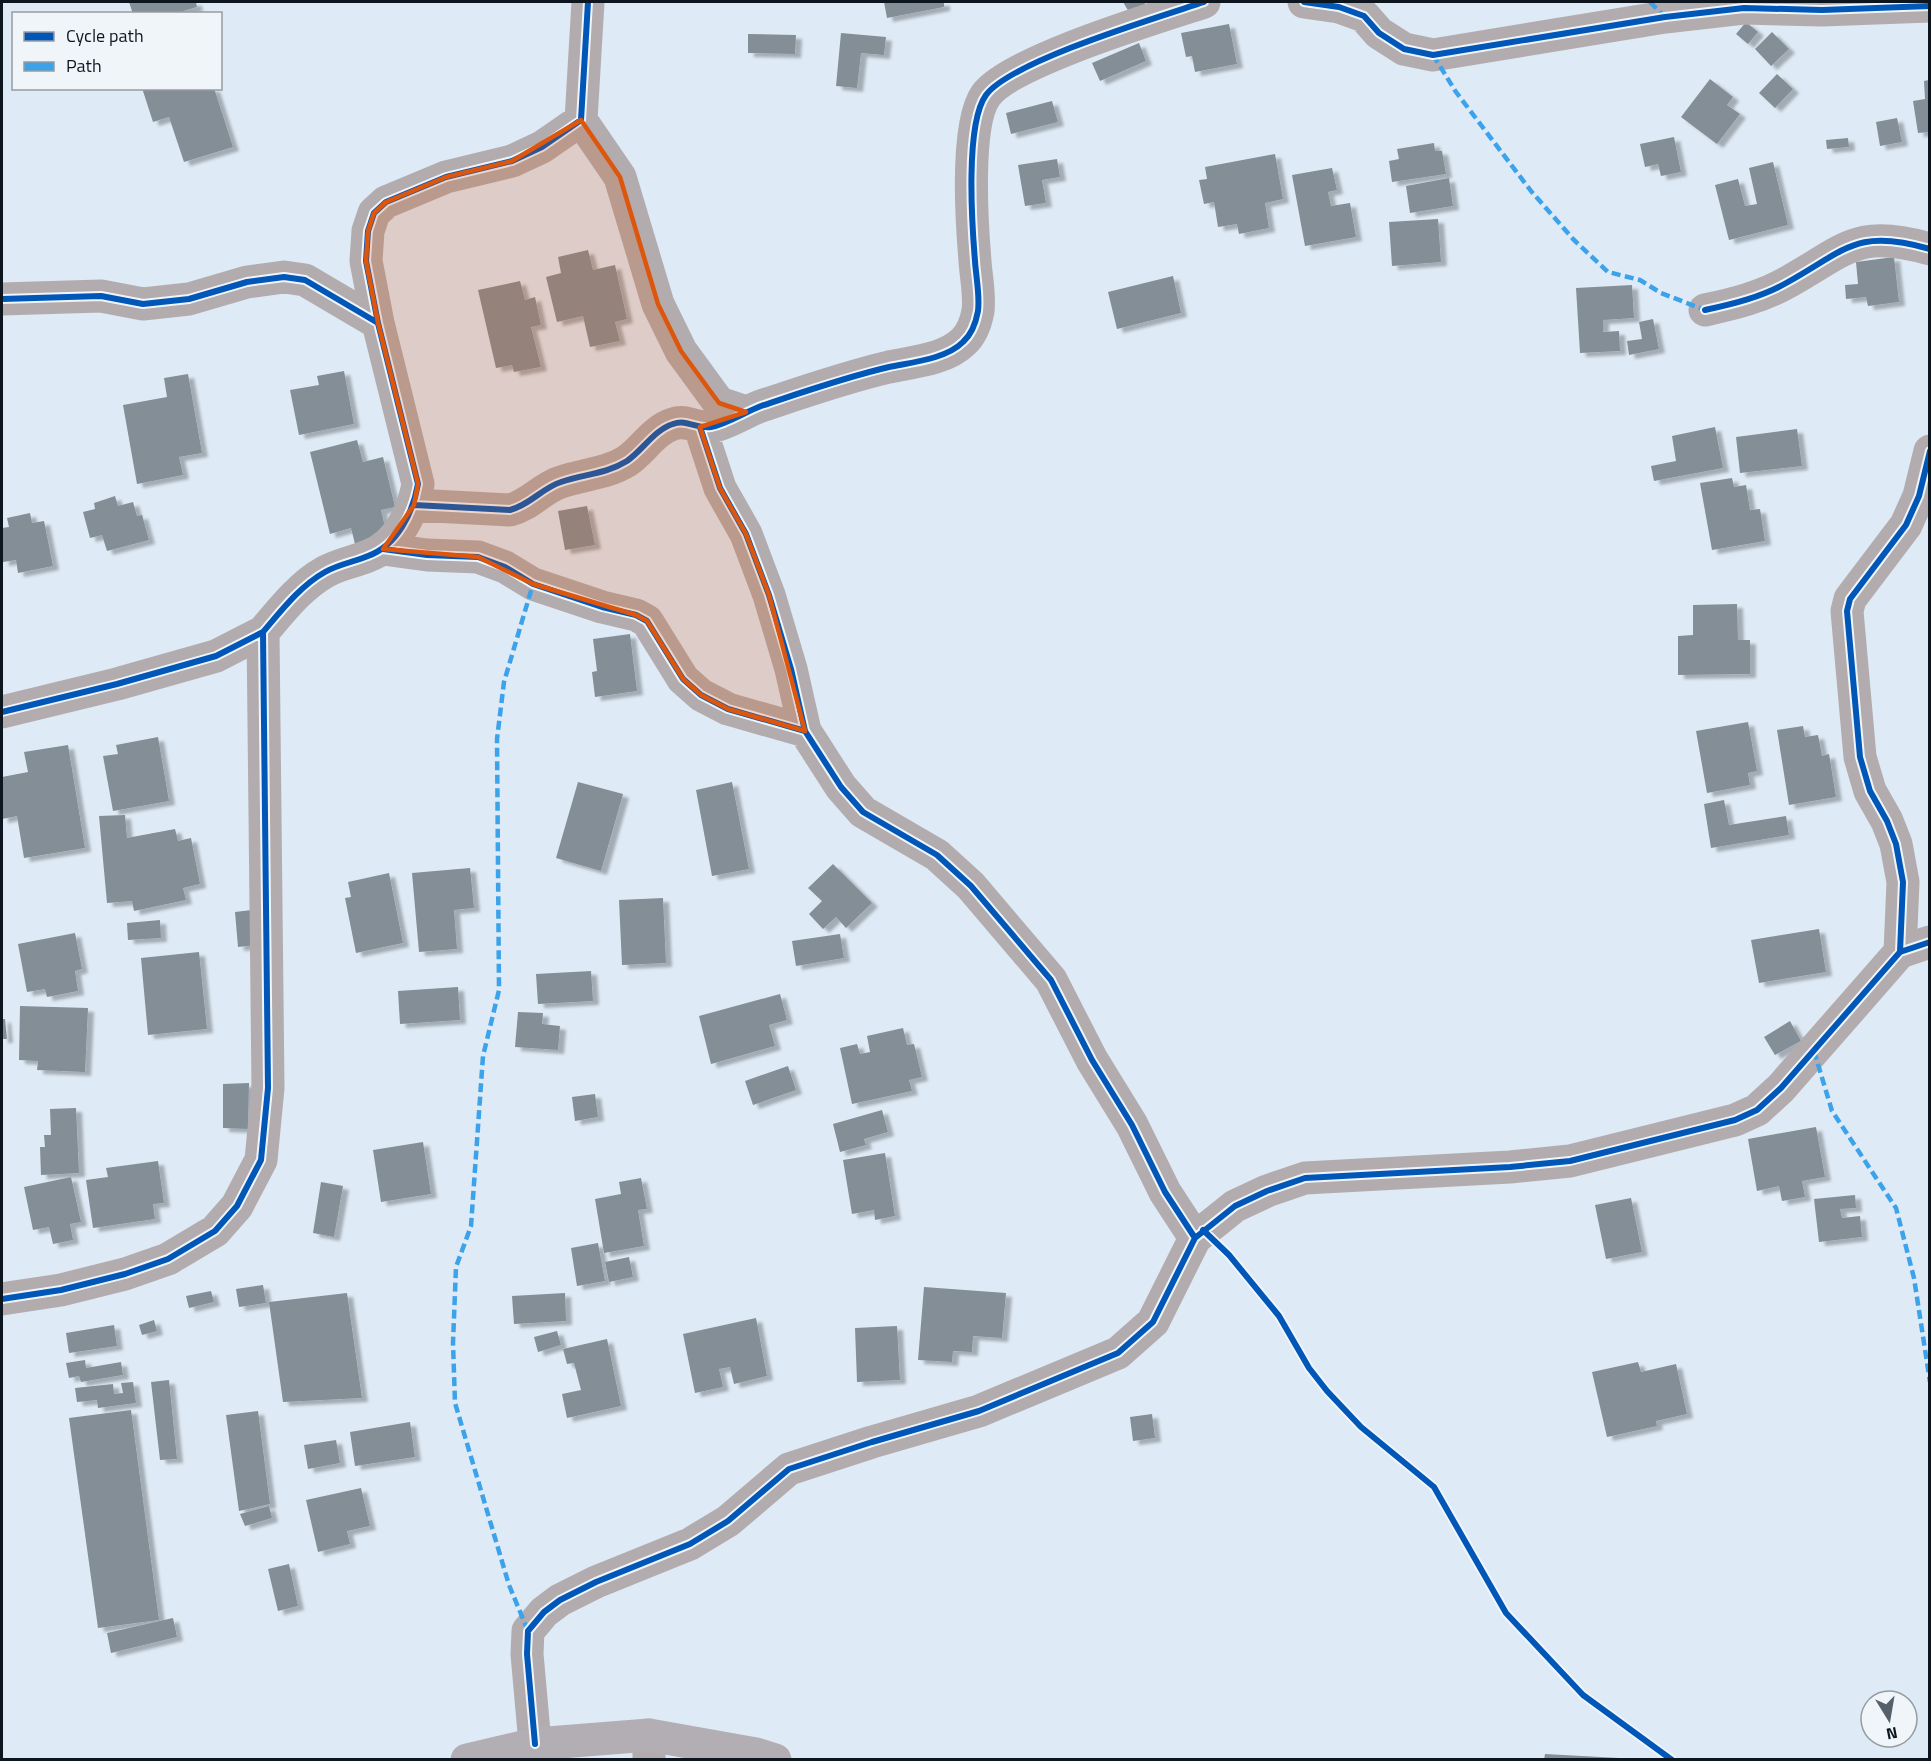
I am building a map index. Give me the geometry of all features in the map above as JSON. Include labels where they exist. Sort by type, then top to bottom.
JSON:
[{"type":"main road","points":[[467,1760],[535,1744],[649,1747],[756,1754],[775,1760]]},
{"type":"street","points":[[588,2],[580,120],[620,177],[658,304],[681,351],[718,403],[746,412]]},
{"type":"street","points":[[383,549],[422,506],[510,510],[524,506],[560,482],[601,473],[624,462],[659,431],[672,424],[687,421],[699,428],[713,426],[746,412],[856,375],[950,351],[963,342],[973,329],[978,309],[974,257],[973,158],[975,125],[986,94],[1006,80],[1055,53],[1204,2]]},
{"type":"street","points":[[1304,2],[1339,7],[1364,16],[1379,33],[1404,49],[1433,56],[1665,17],[1744,8],[1822,10],[1929,6]]},
{"type":"street","points":[[458,556],[422,506],[378,323],[366,261],[369,231],[374,213],[386,202],[446,177],[512,161],[542,147],[580,120]]},
{"type":"street","points":[[1704,310],[1768,292],[1831,254],[1861,242],[1883,240],[1929,249]]},
{"type":"street","points":[[2,299],[66,295],[101,296],[143,304],[189,299],[248,282],[284,277],[305,280],[378,323]]},
{"type":"street","points":[[699,428],[720,488],[746,534],[769,595],[791,669],[805,731],[841,787],[863,812],[937,855],[971,886],[1051,980],[1092,1060],[1132,1125],[1165,1192],[1195,1238]]},
{"type":"street","points":[[535,1744],[527,1654],[528,1631],[552,1606],[596,1582],[690,1545],[728,1521],[789,1469],[979,1411],[1118,1353],[1153,1322],[1195,1238],[1235,1206],[1267,1191],[1305,1178],[1488,1169],[1570,1161],[1735,1120],[1757,1110],[1781,1088],[1915,947],[1896,844],[1887,821],[1870,791],[1860,757],[1847,611],[1850,599],[1906,525],[1918,496],[1929,451]]},
{"type":"street","points":[[2,712],[216,657],[263,632],[293,596],[323,572],[383,549],[478,557],[505,567],[532,584],[602,607],[636,615],[647,621],[683,680],[701,695],[728,709],[805,731]]},
{"type":"street","points":[[2,1299],[61,1290],[168,1259],[215,1231],[237,1206],[261,1160],[268,1088],[263,632]]},
{"type":"highlighted area","points":[[581,120],[620,177],[658,304],[681,351],[719,403],[746,412],[700,427],[720,488],[746,534],[769,595],[805,731],[728,709],[701,695],[683,679],[647,621],[636,615],[533,584],[478,557],[383,549],[414,505],[418,484],[378,323],[366,261],[368,231],[374,213],[386,202],[446,177],[512,161]]},
{"type":"building","points":[[129,2],[196,2],[197,7],[180,12],[132,12]]},
{"type":"building","points":[[884,2],[944,2],[944,7],[887,18]]},
{"type":"building","points":[[1123,2],[1144,2],[1148,8],[1132,17]]},
{"type":"building","points":[[1746,22],[1758,32],[1748,44],[1736,34]]},
{"type":"building","points":[[1229,24],[1237,64],[1195,72],[1192,56],[1186,57],[1181,33]]},
{"type":"building","points":[[1772,32],[1789,49],[1771,66],[1755,49]]},
{"type":"building","points":[[841,33],[886,37],[884,55],[861,53],[857,88],[836,86]]},
{"type":"building","points":[[748,34],[796,35],[795,54],[748,53]]},
{"type":"building","points":[[1139,43],[1146,61],[1100,81],[1092,63]]},
{"type":"building","points":[[1777,74],[1793,89],[1775,108],[1759,93]]},
{"type":"building","points":[[1710,79],[1733,97],[1727,105],[1740,114],[1717,144],[1681,117]]},
{"type":"building","points":[[1929,80],[1929,132],[1918,133],[1913,101],[1925,99],[1924,81]]},
{"type":"building","points":[[143,90],[215,90],[233,147],[184,162],[169,117],[153,122]]},
{"type":"building","points":[[1052,101],[1058,122],[1011,134],[1006,113]]},
{"type":"building","points":[[1897,118],[1902,142],[1880,146],[1876,122]]},
{"type":"building","points":[[1674,137],[1681,172],[1661,176],[1658,164],[1645,167],[1640,144]]},
{"type":"building","points":[[1848,138],[1849,147],[1827,149],[1826,140]]},
{"type":"building","points":[[1434,143],[1435,151],[1442,151],[1446,174],[1392,182],[1389,161],[1399,159],[1397,149]]},
{"type":"building","points":[[1275,154],[1283,199],[1265,203],[1269,228],[1239,234],[1237,224],[1218,227],[1214,202],[1204,204],[1199,180],[1207,179],[1205,167]]},
{"type":"building","points":[[1057,159],[1060,177],[1042,180],[1046,203],[1025,206],[1018,165]]},
{"type":"building","points":[[1773,162],[1788,225],[1729,240],[1715,185],[1738,179],[1745,206],[1757,204],[1749,168]]},
{"type":"building","points":[[1332,168],[1337,190],[1328,192],[1331,206],[1350,203],[1356,237],[1305,246],[1292,175]]},
{"type":"building","points":[[1449,178],[1453,206],[1410,213],[1406,186]]},
{"type":"building","points":[[1438,219],[1441,262],[1392,266],[1389,222]]},
{"type":"building","points":[[588,250],[593,270],[615,265],[627,319],[615,322],[620,341],[590,347],[583,316],[557,322],[546,277],[561,273],[558,257]]},
{"type":"building","points":[[1894,257],[1899,302],[1868,306],[1866,297],[1846,299],[1845,285],[1858,284],[1856,262]]},
{"type":"building","points":[[1173,276],[1181,313],[1117,329],[1108,292]]},
{"type":"building","points":[[520,281],[525,300],[535,297],[541,325],[531,327],[541,367],[514,372],[512,365],[496,368],[478,290]]},
{"type":"building","points":[[1632,285],[1634,318],[1603,320],[1603,332],[1619,331],[1620,351],[1580,353],[1576,288]]},
{"type":"building","points":[[1653,319],[1659,349],[1629,355],[1627,341],[1642,339],[1639,322]]},
{"type":"building","points":[[344,371],[354,424],[299,435],[290,390],[319,385],[317,376]]},
{"type":"building","points":[[188,374],[202,453],[179,457],[183,475],[137,484],[123,405],[167,397],[164,378]]},
{"type":"building","points":[[1715,427],[1723,468],[1654,481],[1651,466],[1676,461],[1672,436]]},
{"type":"building","points":[[1797,429],[1802,466],[1740,473],[1736,437]]},
{"type":"building","points":[[357,440],[363,462],[383,457],[395,507],[381,510],[388,540],[356,548],[351,528],[330,534],[310,452]]},
{"type":"building","points":[[1732,478],[1734,487],[1746,485],[1750,510],[1760,509],[1765,541],[1712,550],[1700,483]]},
{"type":"building","points":[[115,496],[118,506],[133,502],[137,516],[142,515],[149,540],[107,551],[102,535],[90,538],[83,512],[95,509],[94,503]]},
{"type":"building","points":[[587,506],[595,545],[565,550],[558,511]]},
{"type":"building","points":[[30,513],[32,523],[44,521],[53,566],[18,573],[16,560],[3,562],[2,528],[9,527],[7,518]]},
{"type":"building","points":[[1737,604],[1738,640],[1750,640],[1750,674],[1678,675],[1678,636],[1693,635],[1693,605]]},
{"type":"building","points":[[630,634],[637,691],[595,697],[592,672],[597,671],[593,639]]},
{"type":"building","points":[[1748,722],[1757,771],[1748,773],[1750,785],[1707,793],[1696,731]]},
{"type":"building","points":[[1803,726],[1805,737],[1818,735],[1822,756],[1829,754],[1836,797],[1789,805],[1777,730]]},
{"type":"building","points":[[158,737],[169,801],[113,811],[103,756],[118,754],[116,745]]},
{"type":"building","points":[[68,745],[85,848],[24,858],[17,816],[2,819],[2,777],[28,772],[24,752]]},
{"type":"building","points":[[578,782],[623,794],[601,871],[556,858]]},
{"type":"building","points":[[732,782],[749,869],[712,876],[696,790]]},
{"type":"building","points":[[1724,800],[1729,825],[1786,816],[1789,835],[1711,848],[1704,804]]},
{"type":"building","points":[[125,815],[127,838],[175,829],[178,841],[191,838],[200,884],[183,888],[186,900],[134,911],[132,901],[107,903],[99,816]]},
{"type":"building","points":[[833,864],[872,903],[846,928],[836,917],[823,929],[809,914],[822,901],[808,888]]},
{"type":"building","points":[[470,868],[474,908],[454,910],[457,949],[419,952],[412,873]]},
{"type":"building","points":[[389,873],[403,943],[356,953],[345,898],[351,897],[348,882]]},
{"type":"building","points":[[663,898],[666,963],[622,965],[619,900]]},
{"type":"building","points":[[270,908],[274,943],[238,947],[235,912]]},
{"type":"building","points":[[160,920],[161,938],[128,940],[127,923]]},
{"type":"building","points":[[1819,929],[1826,972],[1759,983],[1751,940]]},
{"type":"building","points":[[75,933],[82,969],[75,971],[78,991],[47,997],[45,989],[27,992],[18,944]]},
{"type":"building","points":[[840,934],[844,958],[796,966],[792,941]]},
{"type":"building","points":[[199,952],[207,1029],[148,1035],[141,958]]},
{"type":"building","points":[[591,971],[593,1001],[538,1004],[536,974]]},
{"type":"building","points":[[458,987],[460,1020],[400,1024],[398,991]]},
{"type":"building","points":[[780,994],[787,1020],[769,1025],[775,1046],[711,1064],[699,1016]]},
{"type":"building","points":[[20,1006],[88,1008],[85,1072],[37,1070],[38,1061],[19,1060]]},
{"type":"building","points":[[518,1012],[543,1013],[542,1024],[560,1026],[558,1050],[515,1047]]},
{"type":"building","points":[[2,1019],[5,1019],[7,1039],[2,1039]]},
{"type":"building","points":[[1790,1021],[1801,1041],[1775,1055],[1764,1037]]},
{"type":"building","points":[[903,1028],[907,1045],[914,1044],[922,1077],[909,1080],[912,1091],[852,1104],[840,1048],[857,1044],[860,1054],[870,1052],[867,1036]]},
{"type":"building","points":[[788,1066],[796,1090],[753,1105],[745,1081]]},
{"type":"building","points":[[249,1083],[248,1129],[223,1128],[223,1084]]},
{"type":"building","points":[[595,1094],[598,1117],[575,1121],[572,1097]]},
{"type":"building","points":[[76,1108],[79,1173],[41,1175],[40,1147],[45,1147],[44,1135],[51,1135],[50,1109]]},
{"type":"building","points":[[882,1110],[888,1132],[864,1139],[866,1145],[840,1152],[833,1124]]},
{"type":"building","points":[[1816,1127],[1825,1177],[1802,1181],[1805,1197],[1782,1201],[1779,1186],[1757,1191],[1748,1139]]},
{"type":"building","points":[[423,1142],[431,1194],[381,1202],[373,1150]]},
{"type":"building","points":[[885,1153],[895,1216],[875,1220],[874,1210],[852,1214],[843,1160]]},
{"type":"building","points":[[158,1161],[164,1203],[153,1204],[155,1219],[93,1228],[86,1180],[108,1177],[106,1168]]},
{"type":"building","points":[[71,1177],[81,1222],[70,1224],[73,1240],[53,1244],[49,1227],[33,1230],[24,1187]]},
{"type":"building","points":[[641,1178],[647,1209],[638,1210],[644,1246],[604,1253],[595,1199],[621,1194],[619,1182]]},
{"type":"building","points":[[321,1182],[343,1186],[334,1237],[313,1233]]},
{"type":"building","points":[[1855,1195],[1856,1208],[1840,1209],[1842,1218],[1860,1216],[1862,1237],[1819,1242],[1814,1199]]},
{"type":"building","points":[[1631,1198],[1642,1252],[1606,1259],[1595,1205]]},
{"type":"building","points":[[598,1243],[605,1281],[577,1286],[571,1248]]},
{"type":"building","points":[[629,1257],[633,1277],[609,1282],[605,1262]]},
{"type":"building","points":[[263,1285],[266,1303],[239,1307],[236,1289]]},
{"type":"building","points":[[924,1287],[1006,1293],[1002,1338],[973,1336],[972,1352],[953,1351],[952,1362],[918,1360]]},
{"type":"building","points":[[211,1291],[214,1302],[189,1308],[186,1296]]},
{"type":"building","points":[[347,1293],[362,1398],[283,1402],[269,1302]]},
{"type":"building","points":[[565,1293],[566,1321],[514,1324],[512,1296]]},
{"type":"building","points":[[756,1318],[767,1376],[734,1384],[730,1367],[719,1369],[723,1387],[695,1393],[683,1334]]},
{"type":"building","points":[[154,1320],[157,1331],[142,1335],[139,1325]]},
{"type":"building","points":[[114,1325],[117,1346],[69,1353],[66,1333]]},
{"type":"building","points":[[897,1326],[900,1380],[857,1382],[855,1328]]},
{"type":"building","points":[[557,1331],[561,1345],[538,1352],[534,1337]]},
{"type":"building","points":[[607,1339],[621,1406],[567,1418],[562,1394],[581,1390],[574,1363],[567,1364],[563,1349]]},
{"type":"building","points":[[85,1360],[86,1368],[121,1362],[123,1375],[81,1382],[79,1376],[69,1378],[66,1363]]},
{"type":"building","points":[[1638,1362],[1641,1372],[1676,1364],[1687,1414],[1656,1421],[1657,1426],[1607,1437],[1592,1372]]},
{"type":"building","points":[[169,1380],[177,1459],[160,1460],[151,1382]]},
{"type":"building","points":[[133,1382],[136,1403],[98,1408],[97,1400],[77,1402],[75,1388],[113,1384],[114,1394],[123,1393],[121,1383]]},
{"type":"building","points":[[131,1410],[159,1620],[98,1628],[69,1418]]},
{"type":"building","points":[[258,1411],[270,1504],[239,1511],[226,1415]]},
{"type":"building","points":[[1152,1414],[1155,1438],[1133,1441],[1130,1417]]},
{"type":"building","points":[[410,1422],[415,1457],[355,1466],[350,1432]]},
{"type":"building","points":[[336,1440],[340,1463],[308,1469],[304,1445]]},
{"type":"building","points":[[361,1488],[370,1526],[347,1531],[350,1544],[318,1552],[306,1500]]},
{"type":"building","points":[[269,1506],[272,1518],[245,1526],[240,1514]]},
{"type":"building","points":[[289,1564],[298,1606],[278,1611],[268,1569]]},
{"type":"building","points":[[173,1618],[177,1637],[111,1653],[107,1633]]},
{"type":"building","points":[[1545,1754],[1619,1758],[1619,1760],[1544,1760]]},
{"type":"marked path","points":[[1650,2],[1665,17]]},
{"type":"marked path","points":[[1433,55],[1456,92],[1531,191],[1574,240],[1608,272],[1640,280],[1661,293],[1705,310]]},
{"type":"marked path","points":[[528,1631],[509,1585],[455,1403],[453,1343],[456,1267],[471,1226],[483,1056],[499,990],[497,739],[504,682],[533,584]]},
{"type":"marked path","points":[[1814,1051],[1832,1111],[1896,1208],[1914,1278],[1930,1382]]},
{"type":"cycle path","points":[[2,1299],[61,1290],[125,1274],[168,1259],[215,1231],[237,1206],[261,1160],[268,1088],[263,632],[307,584],[325,572],[368,556],[388,544],[396,536],[408,516],[418,484],[378,323],[366,261],[368,231],[374,213],[386,202],[446,177],[512,161],[542,147],[581,120],[588,2]]},
{"type":"cycle path","points":[[414,505],[510,510],[517,508],[554,485],[603,471],[627,461],[654,435],[673,424],[711,427],[730,421],[761,406],[809,390],[873,371],[929,359],[956,348],[971,332],[978,311],[972,224],[972,151],[979,109],[986,95],[1001,82],[1024,68],[1054,55],[1088,41],[1204,2]]},
{"type":"cycle path","points":[[1304,2],[1339,7],[1364,16],[1379,33],[1404,49],[1433,55],[1665,17],[1744,8],[1822,10],[1930,6]]},
{"type":"cycle path","points":[[1705,310],[1768,292],[1854,245],[1885,241],[1930,249]]},
{"type":"cycle path","points":[[2,299],[101,296],[143,304],[189,299],[247,282],[284,277],[305,280],[378,323]]},
{"type":"cycle path","points":[[700,427],[720,488],[746,534],[769,595],[791,669],[805,731]]},
{"type":"cycle path","points":[[1900,952],[1903,882],[1896,844],[1887,821],[1870,791],[1860,757],[1847,611],[1850,599],[1906,525],[1919,496],[1930,451]]},
{"type":"cycle path","points":[[383,549],[427,555],[478,557],[505,567],[533,584],[602,607],[636,615],[647,621],[683,679],[701,695],[728,709],[805,731],[841,787],[863,812],[937,855],[971,886],[1051,980],[1092,1060],[1132,1125],[1165,1192],[1195,1238]]},
{"type":"cycle path","points":[[2,712],[117,684],[216,656],[263,632]]},
{"type":"cycle path","points":[[535,1744],[527,1654],[528,1631],[544,1612],[560,1600],[596,1582],[690,1544],[728,1521],[789,1469],[979,1411],[1118,1353],[1153,1322],[1195,1238],[1235,1206],[1267,1191],[1305,1178],[1510,1167],[1570,1161],[1735,1120],[1757,1110],[1781,1088],[1900,952],[1930,942]]},
{"type":"cycle path","points":[[1203,1230],[1229,1255],[1279,1316],[1309,1368],[1327,1391],[1361,1427],[1434,1487],[1506,1613],[1583,1695],[1672,1760]]}]
